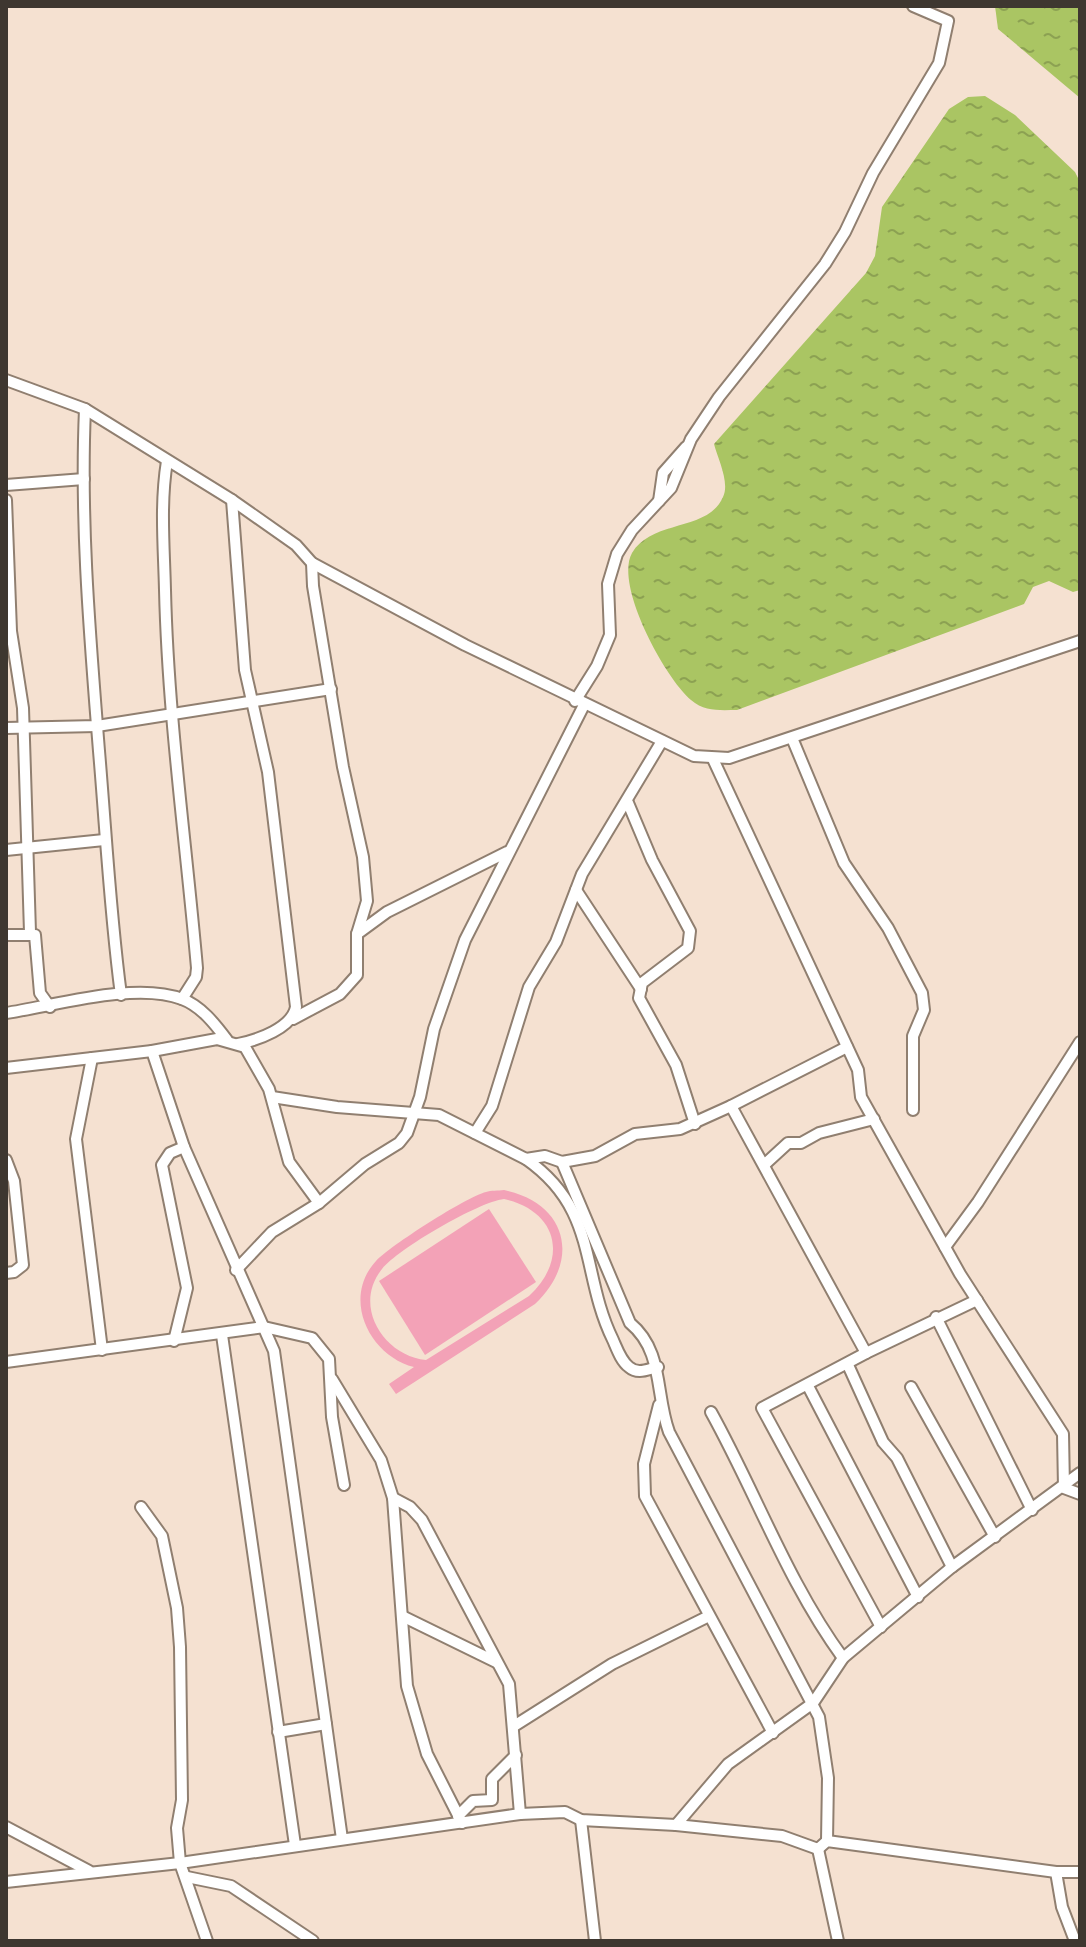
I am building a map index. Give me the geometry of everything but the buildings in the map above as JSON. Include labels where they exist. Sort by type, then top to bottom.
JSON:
[{"type":"street","points":[[236,1270],[272,1232],[319,1203],[365,1164],[399,1143],[415,1111],[434,1029],[476,915],[610,635],[607,598],[612,565],[632,530],[676,481],[688,446],[719,397],[825,264],[873,173],[939,63],[948,21],[913,6]]},
{"type":"street","points":[[6,380],[85,409],[232,500],[296,545],[312,563],[580,703],[694,756],[713,759],[792,738],[1080,641]]},
{"type":"street","points":[[85,409],[84,479],[104,840],[121,995]]},
{"type":"street","points":[[167,461],[163,519],[171,715],[197,968],[196,977],[182,999]]},
{"type":"street","points":[[6,485],[84,479]]},
{"type":"street","points":[[6,500],[11,631],[22,688],[30,932],[36,938],[40,993],[50,1007]]},
{"type":"street","points":[[232,500],[240,622],[275,825],[295,987],[293,1019]]},
{"type":"street","points":[[6,1068],[152,1051],[188,1042],[233,1042],[285,1026],[340,994],[357,975],[357,934],[367,901],[364,872],[313,586],[312,563]]},
{"type":"street","points":[[6,728],[22,725],[97,726],[252,699],[305,695],[331,689]]},
{"type":"street","points":[[792,738],[836,849],[879,920],[888,928],[922,993],[924,1010],[913,1036],[913,1110]]},
{"type":"street","points":[[475,1133],[492,1106],[529,987],[556,942],[582,874],[628,803],[662,741]]},
{"type":"street","points":[[713,759],[858,1070],[861,1097],[945,1247],[1063,1434],[1064,1488]]},
{"type":"street","points":[[628,803],[652,860],[690,931],[688,948],[642,983],[639,998],[676,1065],[695,1124]]},
{"type":"street","points":[[6,850],[104,840]]},
{"type":"street","points":[[357,934],[387,912],[509,851]]},
{"type":"street","points":[[576,890],[641,989]]},
{"type":"street","points":[[6,935],[30,932]]},
{"type":"street","points":[[6,1013],[50,1007],[82,997],[121,995],[182,999],[252,1055],[272,1097],[289,1162],[319,1203]]},
{"type":"street","points":[[945,1247],[978,1202],[1080,1042]]},
{"type":"street","points":[[526,1159],[545,1156],[562,1162],[595,1156],[635,1134],[680,1129],[695,1124],[847,1047]]},
{"type":"street","points":[[152,1051],[184,1147],[274,1351],[342,1839]]},
{"type":"street","points":[[92,1058],[76,1139],[102,1350]]},
{"type":"street","points":[[272,1097],[337,1107],[439,1115],[526,1159],[563,1195],[576,1219],[592,1260],[595,1291],[606,1326],[628,1367],[640,1372],[658,1367]]},
{"type":"street","points":[[731,1106],[842,1315],[866,1353]]},
{"type":"street","points":[[764,1165],[788,1143],[801,1143],[819,1133],[874,1119]]},
{"type":"street","points":[[174,1341],[187,1288],[162,1165],[170,1153],[184,1147]]},
{"type":"street","points":[[6,1160],[14,1181],[23,1265],[14,1272],[6,1273]]},
{"type":"street","points":[[562,1162],[630,1323],[640,1332],[658,1367],[659,1405],[647,1450],[643,1488],[773,1733]]},
{"type":"street","points":[[881,1627],[762,1408],[936,1317],[977,1300]]},
{"type":"street","points":[[936,1317],[1032,1510]]},
{"type":"street","points":[[6,1362],[264,1327],[312,1338],[329,1359],[332,1417],[344,1485]]},
{"type":"street","points":[[222,1335],[295,1845]]},
{"type":"street","points":[[848,1365],[883,1442],[897,1458],[952,1567]]},
{"type":"street","points":[[332,1379],[381,1460],[393,1498],[407,1686],[418,1727],[460,1819]]},
{"type":"street","points":[[808,1386],[918,1597]]},
{"type":"street","points":[[911,1387],[995,1537]]},
{"type":"street","points":[[659,1405],[683,1460],[819,1717],[827,1765],[827,1841],[818,1849]]},
{"type":"street","points":[[711,1412],[746,1475],[811,1614],[843,1658]]},
{"type":"street","points":[[676,1825],[728,1764],[813,1703],[843,1658],[952,1567],[1064,1488],[1080,1473]]},
{"type":"street","points":[[1064,1488],[1080,1494]]},
{"type":"street","points":[[393,1498],[410,1507],[422,1520],[509,1684],[520,1814]]},
{"type":"street","points":[[141,1507],[162,1536],[177,1608],[182,1800],[177,1828],[180,1863],[207,1941]]},
{"type":"street","points":[[402,1616],[498,1663]]},
{"type":"street","points":[[514,1726],[612,1664],[709,1616]]},
{"type":"street","points":[[278,1732],[326,1724]]},
{"type":"street","points":[[460,1819],[473,1801],[492,1800],[492,1779],[516,1755]]},
{"type":"street","points":[[6,1882],[180,1863],[460,1819],[565,1812],[581,1820],[676,1825],[782,1836],[818,1849]]},
{"type":"street","points":[[581,1820],[595,1941]]},
{"type":"street","points":[[6,1827],[90,1871]]},
{"type":"street","points":[[827,1841],[1056,1872],[1078,1869]]},
{"type":"street","points":[[818,1849],[838,1941]]},
{"type":"street","points":[[1056,1872],[1062,1907],[1074,1941]]},
{"type":"street","points":[[187,1877],[231,1886],[254,1898],[313,1941]]},
{"type":"shaded area","points":[[504,1190],[526,1197],[542,1207],[554,1220],[561,1236],[562,1252],[559,1270],[550,1287],[535,1304],[396,1394],[389,1384],[414,1367],[398,1361],[385,1351],[373,1339],[365,1324],[361,1292],[366,1276],[384,1254],[429,1223],[476,1196]],"holes":[[[504,1199],[536,1214],[552,1238],[550,1267],[529,1296],[426,1360],[397,1349],[386,1339],[377,1327],[370,1298],[374,1283],[391,1260],[476,1208]]]},
{"type":"shaded area","points":[[489,1209],[536,1282],[425,1355],[379,1281]]},
{"type":"water","points":[[995,6],[1080,6],[1080,98],[998,29]]},
{"type":"water","points":[[985,96],[1015,115],[1075,172],[1080,182],[1080,590],[1073,592],[1049,581],[1033,587],[1024,604],[737,710],[702,707],[680,689],[645,630],[630,586],[628,568],[632,553],[641,542],[653,535],[705,516],[716,508],[723,497],[725,485],[714,444],[866,273],[875,256],[882,207],[949,109],[968,97]]}]
